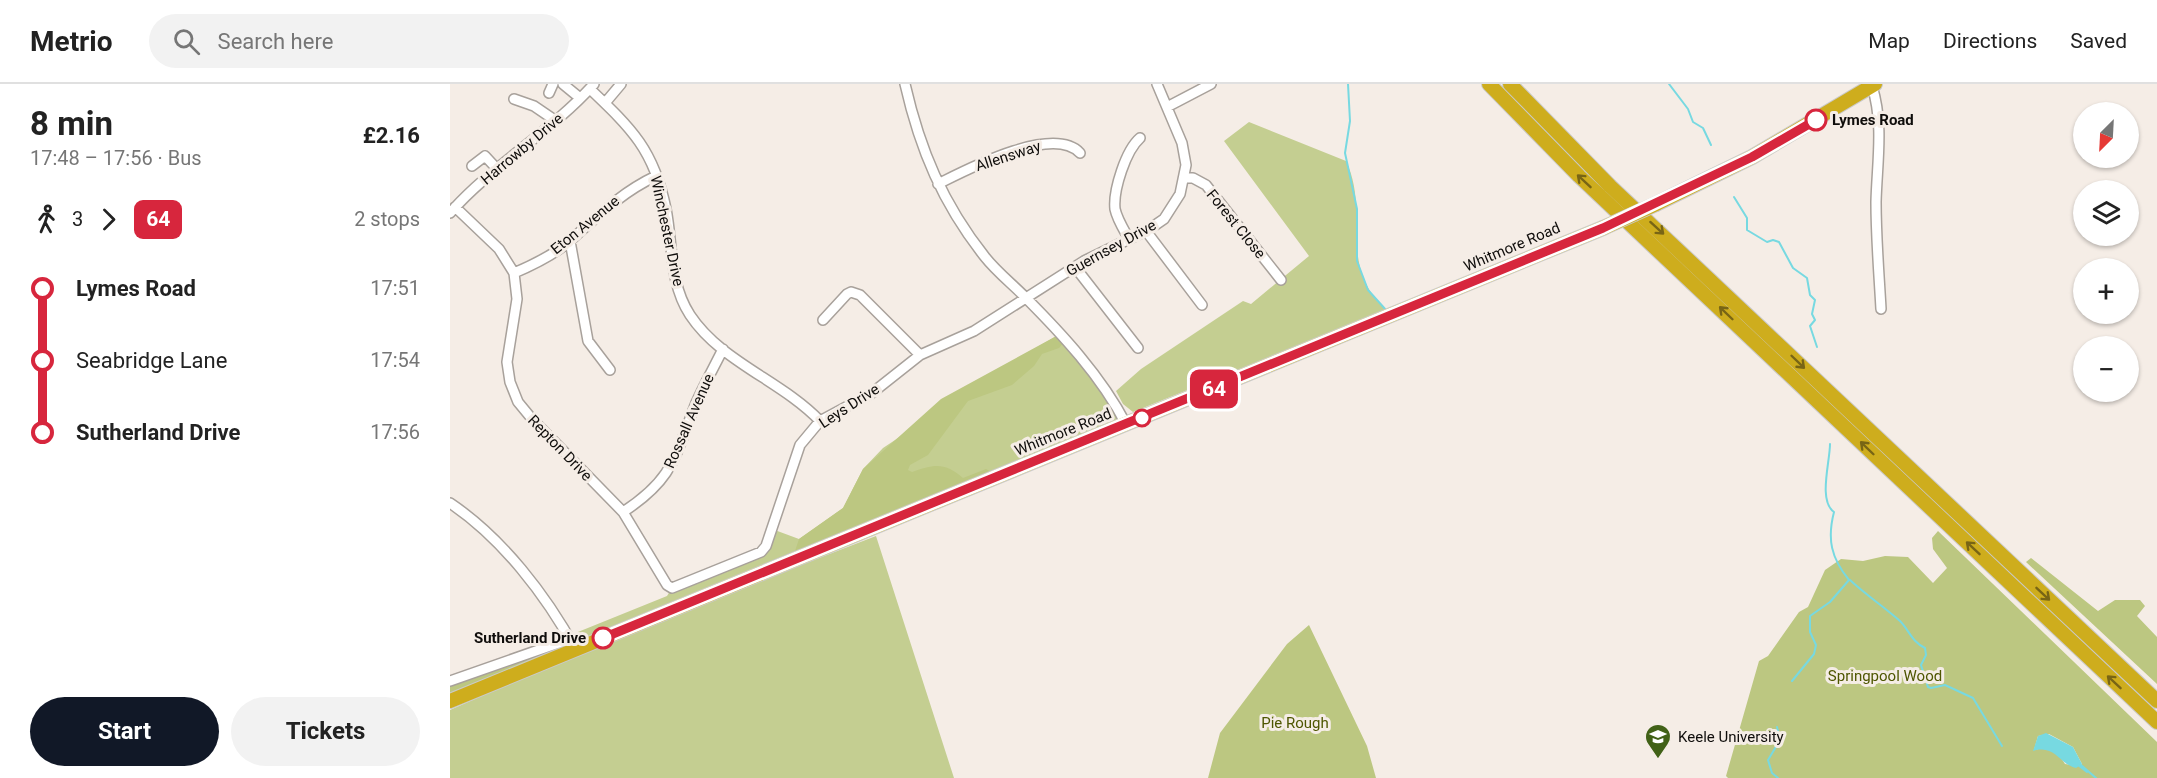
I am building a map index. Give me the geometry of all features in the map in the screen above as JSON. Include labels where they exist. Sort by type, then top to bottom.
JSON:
[{"type":"highway","points":[[1490,84],[1579,176],[2157,722]]},
{"type":"highway","points":[[1510,84],[1584,161],[2157,701]]},
{"type":"highway","name":"Whitmore Road","points":[[450,701],[573,645],[1126,424],[1603,228],[1752,157],[1874,85]]},
{"type":"street","points":[[563,84],[580,98]]},
{"type":"street","points":[[604,103],[621,84]]},
{"type":"street","points":[[905,84],[912,117],[938,184],[956,218],[987,259],[1077,352],[1126,424]]},
{"type":"street","name":"Guernsey Drive","points":[[1025,297],[1075,267],[1146,231],[1164,219],[1172,208],[1185,178],[1182,143],[1157,84]]},
{"type":"street","points":[[1167,107],[1210,84]]},
{"type":"street","points":[[1874,85],[1879,139],[1876,201],[1881,309]]},
{"type":"street","name":"Harrowby Drive","points":[[453,210],[556,121],[592,86]]},
{"type":"street","name":"Winchester Drive","points":[[592,86],[604,103],[641,140],[656,176],[666,210],[670,251],[677,286],[689,314],[723,349],[820,421]]},
{"type":"street","points":[[514,99],[534,106],[556,121]]},
{"type":"street","points":[[1129,239],[1115,207],[1127,155],[1133,144],[1140,138]]},
{"type":"street","name":"Allensway","points":[[938,184],[989,160],[1048,143],[1062,144],[1080,153]]},
{"type":"street","points":[[472,166],[485,156],[498,170]]},
{"type":"street","name":"Eton Avenue","points":[[514,273],[536,264],[570,241],[610,204],[632,188],[656,176]]},
{"type":"street","name":"Forest Close","points":[[1185,178],[1193,178],[1206,185],[1281,280]]},
{"type":"street","name":"Repton Drive","points":[[453,210],[499,249],[514,273],[517,299],[507,363],[510,382],[518,402],[532,420],[622,512],[667,585]]},
{"type":"street","points":[[1146,231],[1202,305]]},
{"type":"street","points":[[570,241],[588,341],[610,370]]},
{"type":"street","points":[[1075,267],[1138,348]]},
{"type":"street","points":[[823,320],[847,294],[851,292],[860,295],[920,355]]},
{"type":"street","name":"Leys Drive","points":[[667,585],[672,588],[761,552],[766,546],[800,446],[820,421],[872,393],[920,355],[974,331],[1025,297]]},
{"type":"street","name":"Rossall Avenue","points":[[622,512],[649,496],[675,458],[696,403],[723,349]]},
{"type":"street","points":[[450,503],[479,523],[531,582],[573,645]]},
{"type":"street","name":"Whitmore Road","points":[[450,681],[573,645]]},
{"type":"green space","points":[[1249,122],[1346,161],[1353,181],[1356,200],[1358,256],[1362,274],[1371,292],[1386,310],[1133,412],[1123,404],[1116,391],[1141,369],[1243,301],[1251,304],[1309,256],[1224,141]]},
{"type":"green space","points":[[1060,334],[1126,424],[575,650],[568,636],[667,596],[672,588],[755,556],[772,529],[799,539],[843,508],[863,469],[883,448],[1017,359]]},
{"type":"green space","points":[[1060,334],[1066,340],[1059,348],[1042,354],[1034,366],[1012,385],[968,401],[928,455],[910,465],[908,470],[912,472],[939,466],[951,469],[963,478],[986,469],[995,474],[770,567],[768,562],[795,551],[799,539],[843,508],[863,469],[941,399]]},
{"type":"green space","name":"Springpool Wood","points":[[1938,531],[2157,742],[2157,778],[1728,778],[1726,776],[1759,661],[1768,656],[1799,612],[1808,607],[1825,570],[1841,559],[1863,561],[1885,556],[1908,557],[1933,583],[1947,568],[1933,549],[1932,538]],"holes":[[[2049,734],[2073,747],[2082,764],[2079,766],[2065,764],[2056,753],[2048,750],[2034,750],[2038,736]]]},
{"type":"green space","points":[[876,536],[954,778],[450,778],[450,710],[625,633]]},
{"type":"green space","points":[[2031,558],[2098,611],[2115,600],[2140,600],[2145,606],[2137,616],[2157,637],[2157,684],[2026,562]]},
{"type":"green space","name":"Pie Rough","points":[[1309,625],[1367,746],[1376,778],[1208,778],[1220,733],[1287,644]]},
{"type":"green space","points":[[565,642],[567,646],[564,651],[450,694],[450,684]]},
{"type":"green space","points":[[574,650],[450,701],[450,681]]},
{"type":"water","points":[[2046,733],[2073,747],[2082,764],[2076,768],[2047,750],[2033,751],[2038,736]]},
{"type":"waterway","points":[[1348,84],[1350,121],[1345,153],[1357,209],[1357,261],[1368,290],[1386,310]]},
{"type":"waterway","points":[[1669,84],[1688,109],[1693,122],[1703,128],[1711,145]]},
{"type":"waterway","points":[[1734,197],[1747,218],[1747,230],[1767,242],[1773,240],[1779,242],[1793,268],[1807,278],[1810,295],[1815,300],[1812,314],[1815,320],[1810,326],[1817,347]]},
{"type":"waterway","points":[[1792,681],[1814,654],[1816,645],[1810,632],[1810,616],[1830,602],[1849,580],[1838,564],[1832,548],[1831,531],[1834,512],[1829,507],[1826,490],[1830,444]]},
{"type":"waterway","points":[[1850,580],[1900,621],[1914,639],[1925,648],[1926,655],[1921,665],[1928,687],[1945,685],[1973,698],[2002,746]]},
{"type":"waterway","points":[[1777,727],[1780,740],[1768,760],[1772,773],[1778,778]]},
{"type":"waterway","points":[[2078,765],[2087,772]]},
{"type":"waterway","points":[[2081,765],[2096,778]]},
{"type":"bus line","name":"64","points":[[603,638],[768,570],[834,546],[1054,453],[1308,351],[1603,228],[1752,157],[1816,120]]},
{"type":"place","name":"Lymes Road","points":[[1816,120]]},
{"type":"place","name":"Sutherland Drive","points":[[603,638]]},
{"type":"place","name":"Keele University","points":[[1658,760]]}]
